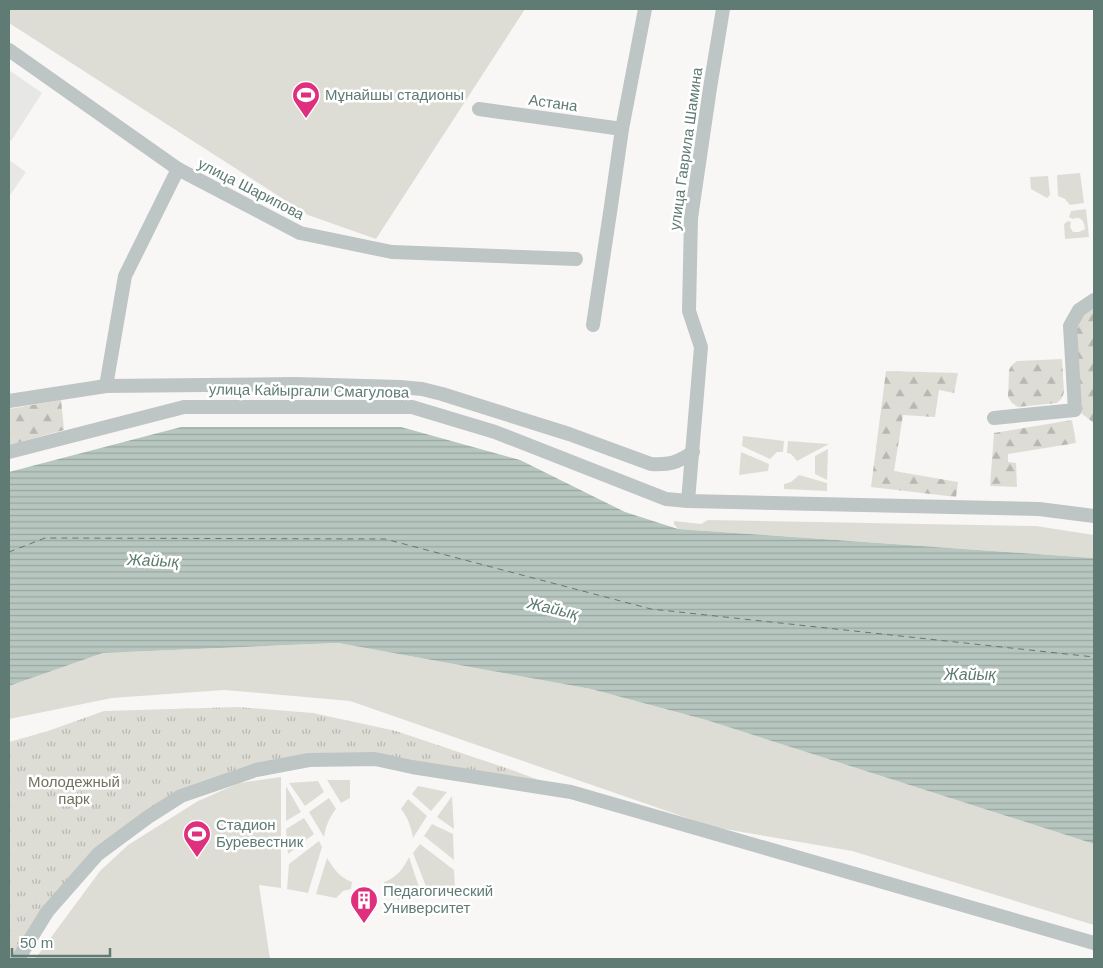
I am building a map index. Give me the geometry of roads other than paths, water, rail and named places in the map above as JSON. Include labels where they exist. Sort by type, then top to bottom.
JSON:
[{"type":"street","points":[[593,325],[622,129],[645,9]]},
{"type":"street","name":"улица Гаврила Шамина","points":[[688,501],[701,347],[690,311],[691,218],[723,9]]},
{"type":"street","name":"улица Шарипова","points":[[9,50],[178,169],[300,233],[392,252],[576,259]]},
{"type":"street","name":"Астана","points":[[479,109],[622,129]]},
{"type":"street","points":[[106,386],[126,276],[178,169]]},
{"type":"street","points":[[994,418],[1075,410],[1070,326],[1079,310],[1094,300]]},
{"type":"street","name":"улица Кайыргали Смагулова","points":[[9,401],[106,386],[296,384],[400,387],[422,389],[442,394],[569,434],[651,464],[674,463],[693,452]]},
{"type":"street","name":"улица Кайыргали Смагулова","points":[[9,452],[184,407],[412,407],[495,432],[666,499],[1039,509],[1094,516]]},
{"type":"street","points":[[18,959],[47,912],[98,854],[148,817],[181,796],[256,770],[309,760],[375,758],[412,767],[571,792],[1094,944]]},
{"type":"water","name":"Жайық","points":[[181,427],[401,427],[520,460],[625,512],[678,529],[1094,558],[1094,844],[706,720],[591,689],[338,643],[103,653],[9,686],[9,472]]},
{"type":"place","name":"Мұнайшы стадионы","points":[[306,119]]},
{"type":"place","name":"Стадион Буревестник","points":[[197,858]]},
{"type":"place","name":"Педагогический Университет","points":[[364,924]]},
{"type":"park label","name":"Молодежный парк","points":[[74,790]]}]
